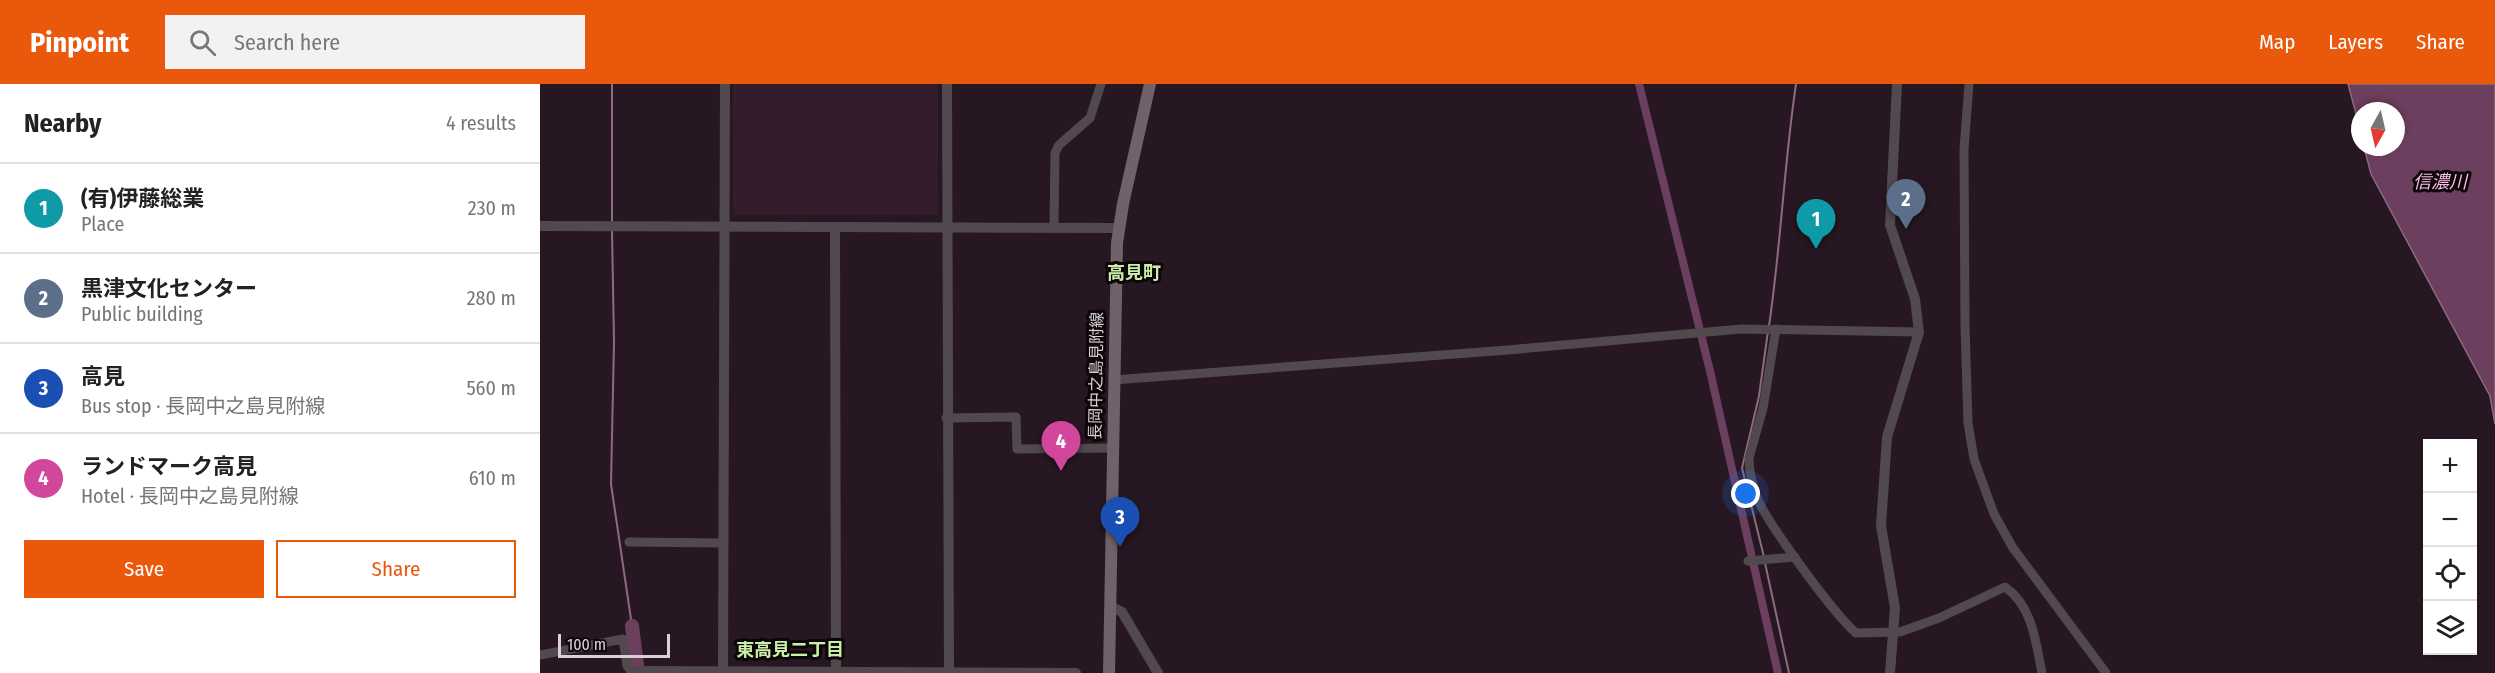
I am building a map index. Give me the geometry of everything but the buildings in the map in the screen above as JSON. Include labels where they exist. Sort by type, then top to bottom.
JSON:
[{"type":"main road","name":"長岡中之島見附線","points":[[1109,673],[1113,380],[1118,228],[1150,84]]},
{"type":"street","points":[[723,673],[725,84]]},
{"type":"street","points":[[946,84],[949,673]]},
{"type":"street","points":[[1054,226],[1055,153],[1059,145],[1090,118],[1101,84]]},
{"type":"street","points":[[1890,673],[1894,601],[1881,526],[1887,437],[1919,332],[1915,299],[1890,225],[1897,84]]},
{"type":"street","points":[[1969,84],[1964,149],[1965,325],[1968,423],[1974,459],[1984,490],[2008,539],[2106,673]]},
{"type":"street","points":[[540,226],[1118,228]]},
{"type":"street","points":[[835,226],[836,672]]},
{"type":"street","points":[[1113,380],[1508,350],[1741,329],[1919,332]]},
{"type":"street","points":[[1776,329],[1763,408],[1750,450],[1749,467],[1756,496],[1795,557],[1856,633],[1893,633],[1939,618],[2005,587],[2022,606],[2030,621],[2042,673]]},
{"type":"street","points":[[946,418],[1016,417],[1017,449],[1112,448]]},
{"type":"street","points":[[629,542],[723,543]]},
{"type":"street","points":[[1748,561],[1795,557]]},
{"type":"street","points":[[1110,606],[1122,612],[1158,673]]},
{"type":"street","points":[[540,655],[623,639],[627,666],[631,671],[1076,673]]},
{"type":"shaded area","points":[[733,84],[938,84],[938,215],[733,215]]},
{"type":"water","name":"信濃川","points":[[2348,84],[2495,84],[2495,424],[2490,396],[2371,174],[2366,156],[2405,156],[2405,102],[2353,102]]},
{"type":"waterway","points":[[612,84],[612,222]]},
{"type":"waterway","points":[[1639,84],[1710,371],[1778,673]]},
{"type":"waterway","points":[[1769,326],[1796,84]]},
{"type":"waterway","points":[[612,231],[614,342],[611,484],[632,626]]},
{"type":"waterway","points":[[1764,557],[1742,468],[1759,396],[1768,331]]},
{"type":"waterway","points":[[1765,563],[1789,673]]},
{"type":"waterway","points":[[632,626],[638,673]]},
{"type":"place","name":"黒津文化センター","points":[[1906,229]]},
{"type":"place","name":"(有)伊藤総業","points":[[1816,249]]},
{"type":"place","name":"ランドマーク高見","points":[[1061,471]]},
{"type":"place","name":"高見","points":[[1120,547]]},
{"type":"district","name":"高見町","points":[[1134,273]]},
{"type":"district","name":"東高見二丁目","points":[[790,650]]}]
